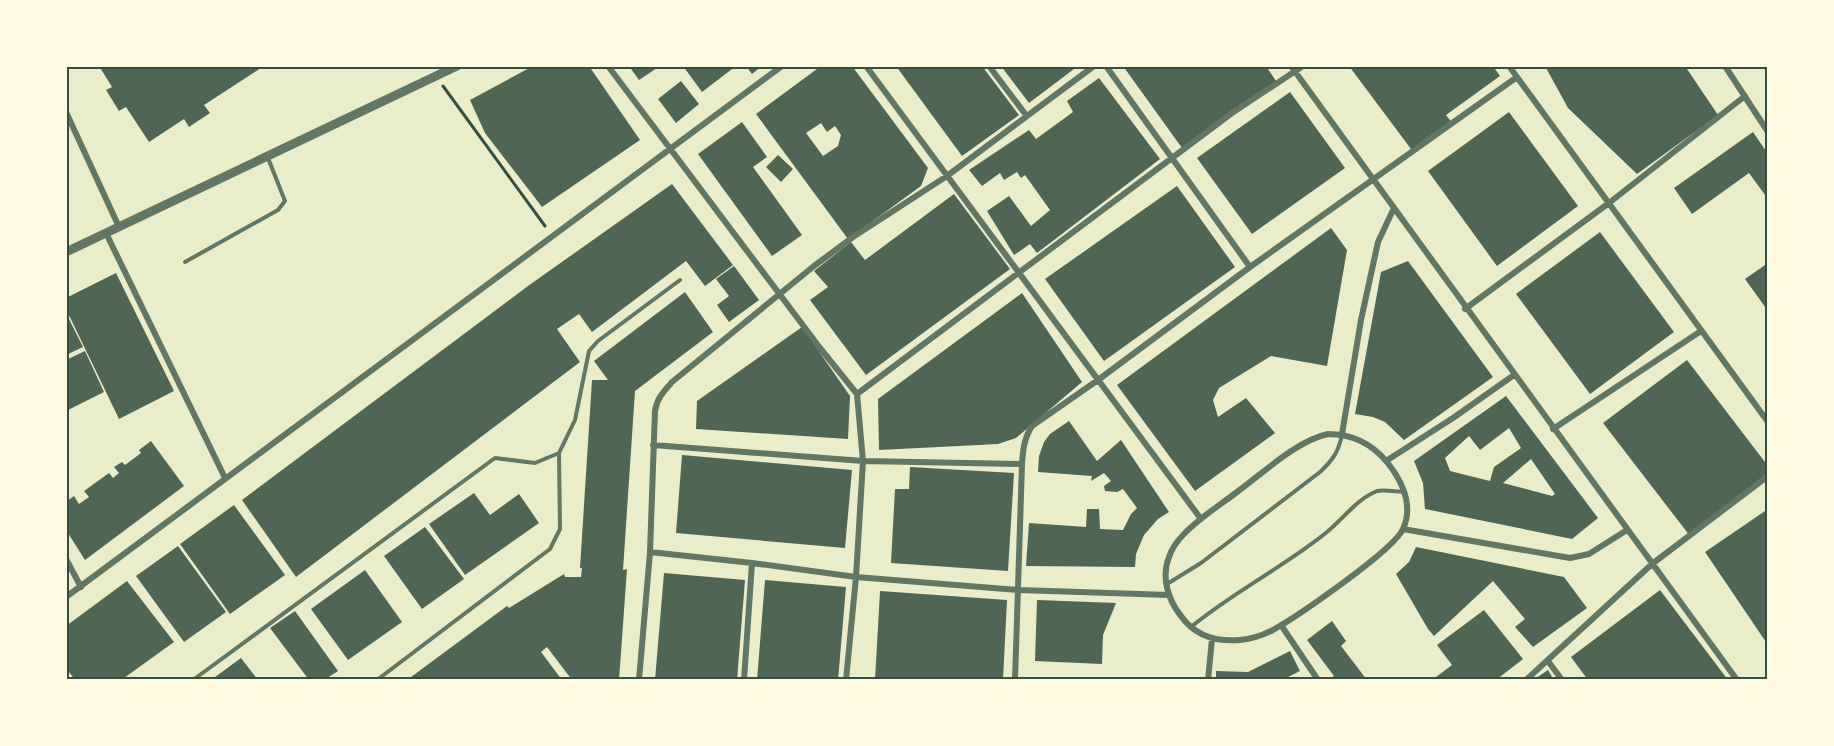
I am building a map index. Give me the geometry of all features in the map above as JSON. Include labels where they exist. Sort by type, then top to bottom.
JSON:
[{"type":"street","points":[[66,252],[457,66]]},
{"type":"street","points":[[608,66],[857,394],[863,461],[856,577],[846,680]]},
{"type":"street","points":[[66,597],[782,66]]},
{"type":"street","points":[[866,66],[1201,519]]},
{"type":"street","points":[[989,66],[1026,115]]},
{"type":"street","points":[[639,680],[650,552],[656,402],[662,393],[672,382],[814,266],[853,237],[947,176],[1094,66]]},
{"type":"street","points":[[1106,66],[1250,267]]},
{"type":"street","points":[[857,394],[1232,113],[1293,69],[1303,66]]},
{"type":"street","points":[[1509,66],[1768,422]]},
{"type":"street","points":[[1725,66],[1768,132]]},
{"type":"street","points":[[1293,69],[1371,180],[1737,680]]},
{"type":"street","points":[[1015,680],[1022,464],[1027,434],[1032,426],[1517,77]]},
{"type":"street","points":[[1465,309],[1609,203],[1745,96]]},
{"type":"street","points":[[66,111],[119,227]]},
{"type":"street","points":[[1342,434],[1375,253],[1380,234],[1394,210]]},
{"type":"street","points":[[106,233],[225,478]]},
{"type":"street","points":[[1553,429],[1701,331]]},
{"type":"street","points":[[1386,461],[1514,375]]},
{"type":"street","points":[[1342,434],[1362,441],[1386,461],[1399,478],[1405,492],[1407,509],[1403,529],[1392,544],[1380,554],[1281,625],[1254,638],[1228,641],[1212,639],[1190,627],[1176,610],[1168,595],[1168,558],[1185,533],[1296,448],[1318,436],[1342,434]]},
{"type":"street","points":[[653,445],[863,461],[1022,464]]},
{"type":"street","points":[[1526,680],[1652,564],[1768,476]]},
{"type":"street","points":[[1403,529],[1570,558],[1589,554],[1627,530]]},
{"type":"street","points":[[650,552],[856,577],[1019,590],[1168,595]]},
{"type":"street","points":[[66,559],[81,587]]},
{"type":"street","points":[[744,680],[752,563]]},
{"type":"street","points":[[1281,625],[1318,680]]},
{"type":"street","points":[[1208,680],[1212,639]]},
{"type":"street","points":[[1548,661],[1562,680]]},
{"type":"lane","points":[[185,262],[278,210],[285,201],[268,157]]},
{"type":"lane","points":[[377,680],[550,549],[560,529],[559,453],[575,420],[589,351],[598,341],[680,280]]},
{"type":"lane","points":[[1167,585],[1201,563],[1320,472],[1333,460],[1340,447],[1342,434]]},
{"type":"lane","points":[[193,680],[495,458],[535,463],[559,453]]},
{"type":"lane","points":[[1190,627],[1327,532],[1364,498],[1380,490],[1405,492]]},
{"type":"path","points":[[437,77],[553,236]]},
{"type":"building","points":[[99,66],[264,66],[204,105],[210,113],[189,127],[184,119],[149,142],[126,107],[119,111],[106,90],[112,87]]},
{"type":"building","points":[[533,66],[589,66],[640,140],[542,207],[485,133],[470,100]]},
{"type":"building","points":[[629,66],[660,66],[639,80]]},
{"type":"building","points":[[683,66],[736,66],[702,92]]},
{"type":"building","points":[[746,66],[762,66],[752,74]]},
{"type":"building","points":[[821,66],[852,66],[928,168],[921,186],[848,239],[756,114]],"holes":[[[821,123],[827,132],[835,126],[841,135],[838,146],[823,156],[806,133]]]},
{"type":"building","points":[[896,66],[982,66],[1019,115],[962,156]]},
{"type":"building","points":[[1001,66],[1078,66],[1029,103]]},
{"type":"building","points":[[1123,66],[1266,66],[1276,81],[1182,148]]},
{"type":"building","points":[[1349,66],[1493,66],[1500,76],[1446,115],[1453,124],[1414,153]]},
{"type":"building","points":[[1545,66],[1685,66],[1718,115],[1637,174],[1568,108]]},
{"type":"building","points":[[1099,78],[1160,159],[1037,253],[1030,244],[1014,255],[987,211],[1009,196],[1031,226],[1050,210],[1025,175],[1021,178],[1017,172],[1004,180],[1000,173],[982,186],[969,170],[1029,130],[1036,139],[1073,112],[1067,101]]},
{"type":"building","points":[[681,81],[699,104],[676,123],[658,99]]},
{"type":"building","points":[[1290,92],[1345,168],[1252,234],[1197,158]]},
{"type":"building","points":[[1509,112],[1578,206],[1497,266],[1428,171]]},
{"type":"building","points":[[742,122],[767,157],[753,167],[802,235],[772,256],[698,154]]},
{"type":"building","points":[[1753,132],[1768,154],[1768,199],[1749,173],[1692,214],[1674,188]]},
{"type":"building","points":[[778,155],[793,169],[781,182],[766,167]]},
{"type":"building","points":[[672,184],[733,265],[705,286],[686,261],[592,332],[579,314],[557,329],[580,362],[296,577],[242,500],[528,286]]},
{"type":"building","points":[[1177,186],[1235,267],[1104,361],[1045,279]]},
{"type":"building","points":[[954,194],[1010,269],[866,375],[810,300],[828,287],[814,271],[851,242],[865,260]]},
{"type":"building","points":[[1331,228],[1347,250],[1327,366],[1271,356],[1219,388],[1213,400],[1218,417],[1246,398],[1275,433],[1195,491],[1117,385]]},
{"type":"building","points":[[1600,232],[1674,332],[1590,394],[1516,294]]},
{"type":"building","points":[[1408,261],[1493,377],[1404,440],[1385,422],[1355,414],[1381,272]]},
{"type":"building","points":[[1768,263],[1768,311],[1745,279]]},
{"type":"building","points":[[734,266],[759,300],[729,322],[717,305],[729,296],[716,279]]},
{"type":"building","points":[[116,273],[174,391],[119,419],[66,309],[66,298]]},
{"type":"building","points":[[685,292],[713,332],[635,391],[623,570],[627,569],[619,680],[572,680],[547,647],[541,652],[562,680],[407,680],[507,606],[509,608],[564,574],[565,577],[581,577],[592,380],[608,380],[594,361]]},
{"type":"building","points":[[1022,293],[1082,382],[1016,438],[998,444],[879,450],[878,399]]},
{"type":"building","points":[[66,313],[83,347],[66,355]]},
{"type":"building","points":[[802,327],[850,396],[848,439],[696,429],[697,401]]},
{"type":"building","points":[[85,351],[104,392],[66,411],[66,360]]},
{"type":"building","points":[[1687,360],[1768,466],[1768,477],[1690,536],[1603,423]]},
{"type":"building","points":[[1506,396],[1598,518],[1572,539],[1425,509],[1423,483],[1414,461]],"holes":[[[1509,428],[1521,448],[1494,467],[1490,481],[1450,471],[1445,458],[1469,436],[1480,450]],[[1531,459],[1555,494],[1552,496],[1503,483]]]},
{"type":"building","points":[[1069,421],[1097,461],[1121,440],[1169,512],[1158,519],[1144,535],[1136,554],[1135,567],[1026,566],[1029,523],[1086,527],[1087,509],[1099,509],[1100,529],[1123,530],[1131,514],[1137,508],[1123,489],[1117,492],[1105,491],[1104,486],[1111,481],[1104,473],[1091,481],[1092,476],[1038,472],[1039,456],[1044,442],[1050,434]]},
{"type":"building","points":[[151,441],[184,486],[85,560],[66,530],[66,502],[74,496],[79,504],[89,497],[84,491],[109,473],[113,478],[119,473],[114,467],[122,462],[125,465],[141,453],[139,450]]},
{"type":"building","points":[[682,455],[852,470],[845,548],[676,533]]},
{"type":"building","points":[[910,467],[1014,473],[1008,571],[891,563],[895,489],[909,489]]},
{"type":"building","points":[[474,493],[490,515],[519,494],[539,523],[465,575],[429,524]]},
{"type":"building","points":[[234,505],[285,575],[230,614],[180,544]]},
{"type":"building","points":[[1768,509],[1768,645],[1705,552]]},
{"type":"building","points":[[425,527],[464,579],[422,609],[384,556]]},
{"type":"building","points":[[178,546],[226,612],[184,642],[136,576]]},
{"type":"building","points":[[1416,547],[1564,577],[1587,608],[1533,647],[1515,627],[1525,619],[1493,581],[1434,636],[1396,574],[1409,562]]},
{"type":"building","points":[[365,570],[402,622],[348,660],[311,609]]},
{"type":"building","points":[[664,573],[745,580],[737,680],[655,680]]},
{"type":"building","points":[[765,580],[846,587],[838,680],[757,680]]},
{"type":"building","points":[[127,581],[174,642],[124,678],[125,680],[75,680],[66,668],[66,626]]},
{"type":"building","points":[[1660,590],[1728,680],[1588,680],[1571,657]]},
{"type":"building","points":[[880,591],[1007,600],[1003,680],[875,680]]},
{"type":"building","points":[[1037,600],[1116,603],[1103,635],[1102,664],[1035,661]]},
{"type":"building","points":[[1484,610],[1523,659],[1496,680],[1432,680],[1452,665],[1437,645]]},
{"type":"building","points":[[295,611],[338,671],[324,680],[309,680],[270,628]]},
{"type":"building","points":[[1332,621],[1346,641],[1341,646],[1367,680],[1329,680],[1334,676],[1307,640]]},
{"type":"building","points":[[1290,651],[1300,671],[1282,680],[1216,680],[1216,671],[1248,672]]},
{"type":"building","points":[[241,658],[258,680],[211,680]]},
{"type":"building","points":[[1548,670],[1554,680],[1533,680]]}]
